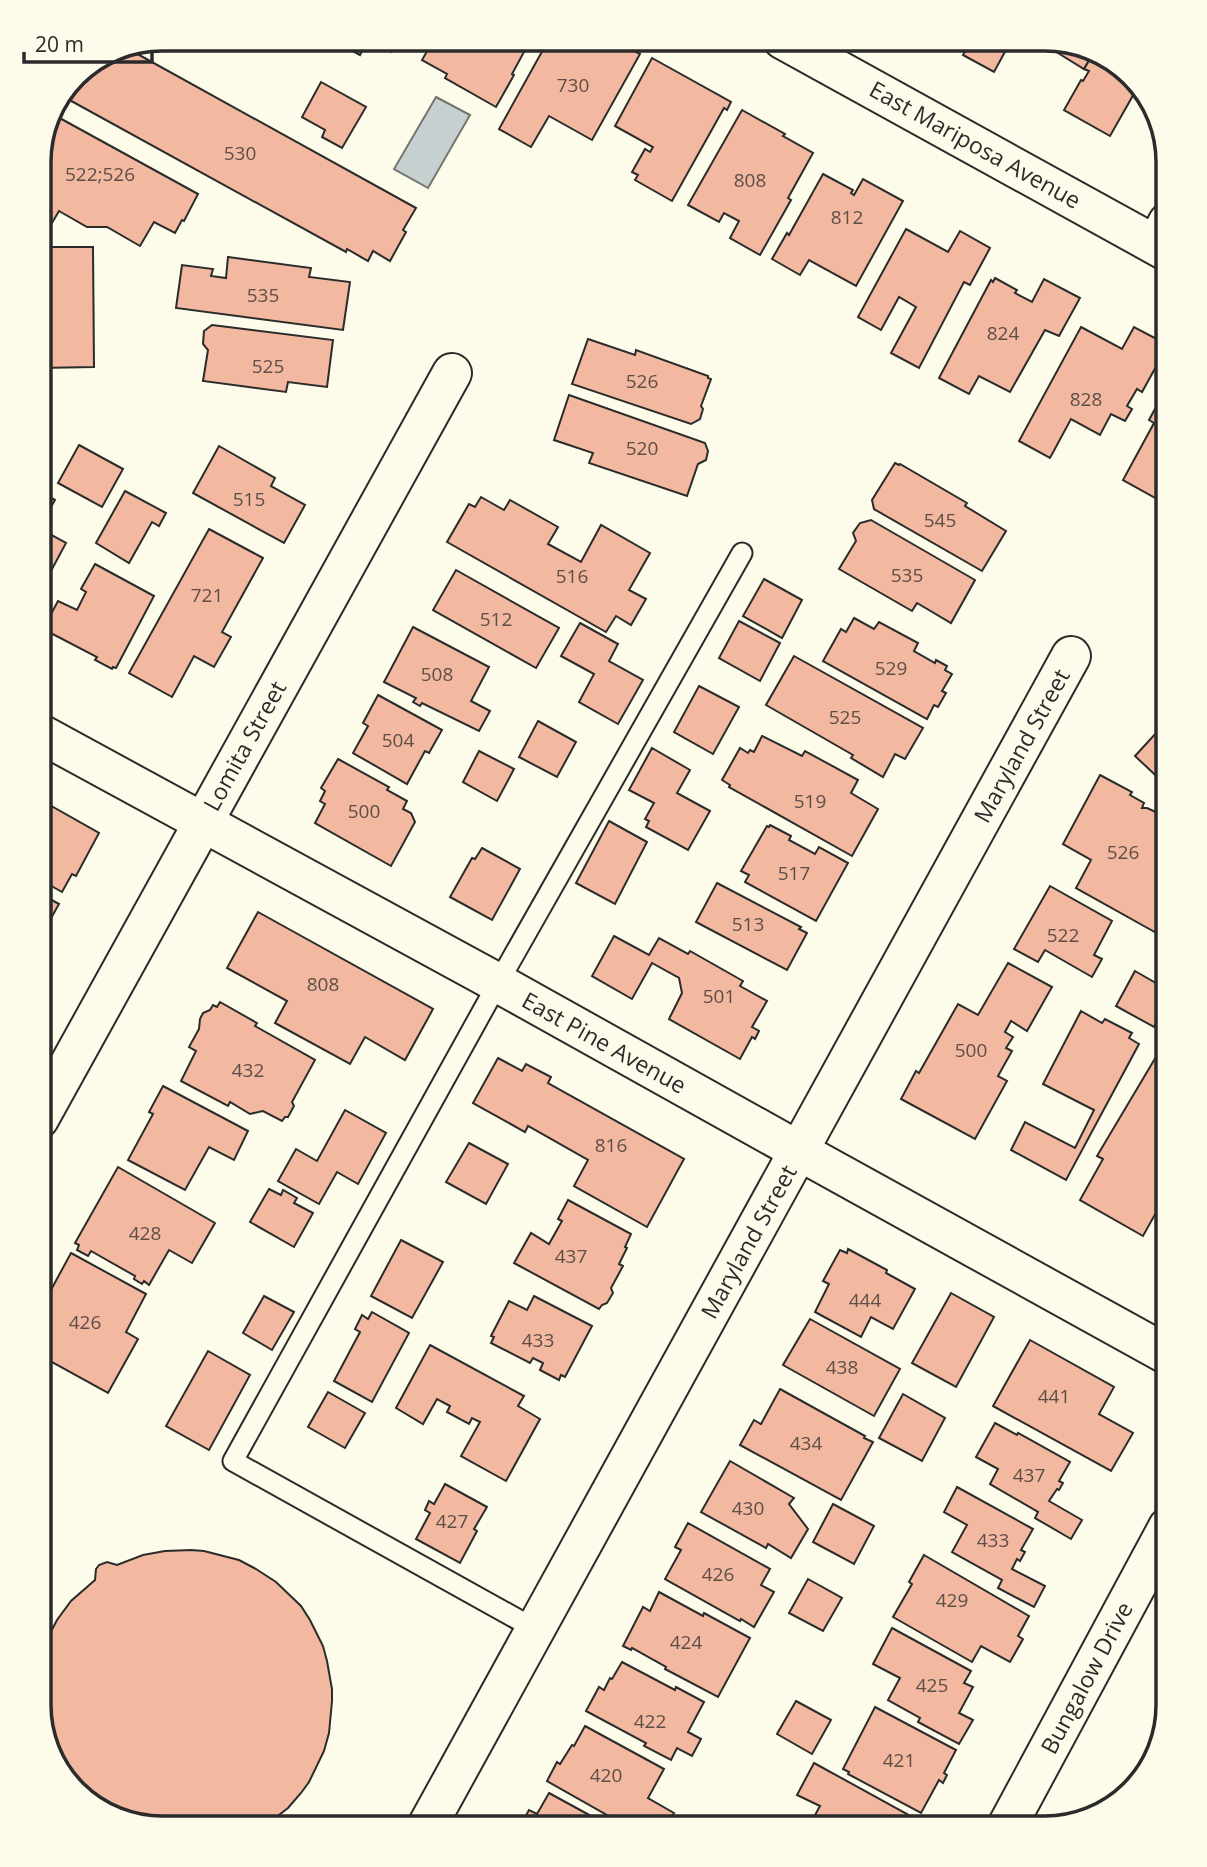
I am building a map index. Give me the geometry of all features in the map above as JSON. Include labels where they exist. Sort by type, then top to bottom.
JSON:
[{"type":"street","name":"East Mariposa Avenue","points":[[805,51],[1156,236]]},
{"type":"street","name":"Lomita Street","points":[[51,1097],[452,373]]},
{"type":"street","name":"Maryland Street","points":[[432,1816],[1071,656]]},
{"type":"street","name":"East Pine Avenue","points":[[51,740],[498,983],[1156,1348]]},
{"type":"street","name":"Bungalow Drive","points":[[1013,1816],[1156,1549]]},
{"type":"lane","points":[[535,1629],[233,1461],[498,983],[742,553]]},
{"type":"shaded area","points":[[436,97],[470,115],[428,188],[394,169]]},
{"type":"building","points":[[427,51],[524,51],[496,107],[445,78],[447,74],[422,60]]},
{"type":"building","points":[[542,51],[634,51],[640,54],[592,140],[549,116],[531,147],[499,129]]},
{"type":"building","points":[[965,51],[1005,51],[994,72],[963,55]]},
{"type":"building","points":[[1055,51],[1089,60],[1084,69]]},
{"type":"building","points":[[138,54],[416,208],[390,261],[373,251],[368,261],[347,249],[346,252],[70,100],[88,78],[106,66]]},
{"type":"building","points":[[652,58],[731,102],[727,110],[724,108],[672,201],[635,180],[638,175],[632,172],[645,149],[650,152],[653,147],[615,126]]},
{"type":"building","points":[[1089,60],[1095,62],[1119,78],[1134,94],[1110,136],[1064,110],[1089,71],[1084,69]]},
{"type":"building","points":[[321,82],[366,107],[342,148],[322,137],[325,130],[302,117]]},
{"type":"building","points":[[742,110],[813,153],[788,198],[791,200],[760,255],[730,238],[739,221],[724,213],[719,222],[688,205]]},
{"type":"building","points":[[60,118],[198,194],[175,233],[154,222],[140,246],[107,227],[87,227],[59,211],[51,225],[51,154]]},
{"type":"building","points":[[823,174],[853,190],[851,193],[854,195],[863,179],[903,201],[856,286],[809,260],[800,275],[772,259],[787,233],[789,235]]},
{"type":"building","points":[[906,229],[948,252],[960,231],[990,248],[970,285],[964,282],[919,368],[891,353],[916,307],[899,297],[881,330],[858,317]]},
{"type":"building","points":[[51,247],[93,247],[94,367],[51,368]]},
{"type":"building","points":[[228,257],[311,268],[309,277],[350,282],[343,330],[176,308],[182,265],[213,269],[211,276],[226,278]]},
{"type":"building","points":[[995,278],[1032,302],[1044,279],[1080,298],[1059,336],[1045,330],[1010,392],[979,376],[969,394],[939,378],[991,280],[993,282]]},
{"type":"building","points":[[212,325],[333,340],[327,387],[288,382],[286,392],[203,381],[208,350],[203,344],[204,331]]},
{"type":"building","points":[[1081,327],[1122,349],[1134,327],[1156,339],[1156,367],[1142,392],[1137,389],[1127,406],[1132,409],[1125,421],[1111,414],[1100,435],[1071,419],[1050,458],[1019,441]]},
{"type":"building","points":[[588,339],[635,355],[636,350],[708,376],[711,379],[701,406],[703,409],[700,419],[691,424],[572,384]]},
{"type":"building","points":[[569,395],[705,443],[708,451],[706,460],[698,464],[687,496],[589,463],[593,453],[554,440]]},
{"type":"building","points":[[1156,407],[1156,498],[1123,480],[1154,423],[1149,420]]},
{"type":"building","points":[[79,445],[123,469],[102,507],[58,483]]},
{"type":"building","points":[[219,446],[275,478],[271,486],[305,505],[284,543],[193,493]]},
{"type":"building","points":[[895,463],[967,503],[965,506],[1006,531],[982,571],[874,509],[872,500]]},
{"type":"building","points":[[125,491],[166,513],[159,526],[152,522],[129,563],[96,543]]},
{"type":"building","points":[[481,497],[504,510],[510,500],[558,527],[548,544],[581,562],[601,525],[650,553],[629,590],[646,599],[631,625],[616,616],[606,632],[447,542],[469,504],[475,507]]},
{"type":"building","points":[[871,520],[975,580],[951,623],[917,603],[912,611],[839,569],[856,541],[853,533],[860,523]]},
{"type":"building","points":[[209,529],[263,558],[222,632],[231,637],[214,667],[194,656],[172,697],[129,673]]},
{"type":"building","points":[[51,535],[66,543],[51,571]]},
{"type":"building","points":[[95,564],[154,596],[116,668],[112,669],[95,660],[97,657],[51,633],[51,614],[58,601],[77,610],[86,592],[81,589]]},
{"type":"building","points":[[456,570],[559,628],[536,668],[433,610]]},
{"type":"building","points":[[764,579],[802,600],[782,638],[743,616]]},
{"type":"building","points":[[854,618],[874,629],[879,622],[918,643],[914,651],[935,663],[936,660],[947,666],[945,670],[952,674],[942,691],[946,693],[938,707],[934,705],[927,719],[823,661],[841,629],[846,632]]},
{"type":"building","points":[[739,621],[780,643],[760,681],[719,658]]},
{"type":"building","points":[[580,623],[618,644],[609,661],[643,680],[618,724],[579,702],[594,674],[561,656]]},
{"type":"building","points":[[413,627],[489,667],[471,701],[490,711],[479,731],[422,703],[420,706],[413,702],[416,698],[384,682]]},
{"type":"building","points":[[794,656],[923,728],[905,759],[895,754],[883,777],[851,758],[853,755],[766,705]]},
{"type":"building","points":[[699,686],[739,707],[713,754],[674,732]]},
{"type":"building","points":[[378,695],[442,730],[429,753],[425,751],[407,784],[353,753],[368,726],[363,723]]},
{"type":"building","points":[[538,721],[576,742],[557,777],[519,757]]},
{"type":"building","points":[[1156,733],[1156,776],[1135,756]]},
{"type":"building","points":[[762,736],[802,756],[805,751],[858,780],[851,793],[878,809],[852,856],[729,787],[730,785],[722,780],[740,748],[748,753],[750,750],[754,752]]},
{"type":"building","points":[[652,748],[690,770],[677,793],[710,811],[688,850],[646,827],[649,821],[645,819],[654,803],[629,790]]},
{"type":"building","points":[[479,751],[514,769],[497,801],[463,782]]},
{"type":"building","points":[[338,759],[389,787],[387,790],[407,801],[403,809],[411,813],[415,822],[391,866],[315,823],[325,804],[320,801],[325,791],[321,788]]},
{"type":"building","points":[[1100,775],[1132,792],[1130,795],[1144,803],[1142,808],[1156,812],[1156,933],[1076,888],[1091,860],[1063,844]]},
{"type":"building","points":[[51,806],[99,833],[76,876],[72,874],[62,892],[51,886]]},
{"type":"building","points":[[609,821],[647,842],[615,904],[576,883]]},
{"type":"building","points":[[770,825],[791,836],[789,840],[815,854],[819,847],[848,863],[816,921],[745,882],[749,875],[741,871]]},
{"type":"building","points":[[482,848],[520,869],[492,920],[450,897],[472,858],[475,859]]},
{"type":"building","points":[[717,883],[801,927],[799,929],[807,933],[787,970],[696,922]]},
{"type":"building","points":[[1050,886],[1112,921],[1094,955],[1102,959],[1092,977],[1045,950],[1038,962],[1014,949]]},
{"type":"building","points":[[51,900],[59,904],[51,918]]},
{"type":"building","points":[[258,912],[433,1009],[405,1060],[365,1037],[350,1064],[275,1023],[287,1001],[227,968]]},
{"type":"building","points":[[614,936],[649,955],[659,938],[688,954],[690,951],[743,981],[740,986],[767,1001],[752,1027],[759,1031],[755,1039],[752,1037],[740,1059],[669,1019],[682,993],[679,978],[652,963],[632,999],[592,976]]},
{"type":"building","points":[[1008,963],[1052,987],[1027,1031],[1011,1021],[1005,1032],[1013,1037],[1006,1048],[1012,1051],[998,1076],[1007,1081],[975,1139],[901,1099],[958,1004],[978,1015]]},
{"type":"building","points":[[1135,971],[1156,983],[1154,1027],[1116,1006]]},
{"type":"building","points":[[220,1002],[257,1023],[255,1026],[315,1060],[292,1102],[294,1106],[288,1117],[282,1121],[263,1111],[250,1114],[230,1102],[228,1106],[181,1081],[196,1051],[189,1047],[199,1029],[200,1019],[203,1013],[213,1005],[217,1007]]},
{"type":"building","points":[[1081,1011],[1102,1023],[1105,1019],[1132,1033],[1129,1038],[1139,1044],[1066,1180],[1011,1150],[1025,1122],[1075,1148],[1094,1110],[1043,1084]]},
{"type":"building","points":[[1156,1057],[1156,1213],[1143,1236],[1080,1200],[1103,1159],[1097,1156]]},
{"type":"building","points":[[498,1058],[522,1071],[526,1064],[551,1077],[548,1083],[684,1159],[647,1227],[574,1186],[588,1160],[528,1126],[525,1132],[473,1103]]},
{"type":"building","points":[[163,1086],[248,1131],[234,1160],[209,1147],[185,1190],[128,1160],[153,1114],[149,1112]]},
{"type":"building","points":[[345,1110],[386,1133],[358,1184],[337,1172],[319,1204],[278,1181],[296,1149],[317,1161]]},
{"type":"building","points":[[469,1143],[508,1164],[486,1204],[446,1182]]},
{"type":"building","points":[[118,1167],[215,1223],[192,1263],[169,1250],[149,1285],[144,1281],[142,1284],[134,1279],[135,1276],[91,1251],[88,1256],[77,1250],[79,1245],[75,1243]]},
{"type":"building","points":[[269,1189],[281,1195],[283,1190],[297,1198],[294,1203],[313,1213],[294,1247],[250,1222]]},
{"type":"building","points":[[568,1200],[631,1234],[619,1264],[623,1266],[611,1288],[613,1293],[599,1309],[514,1263],[531,1233],[549,1244],[562,1221],[558,1219]]},
{"type":"building","points":[[401,1240],[443,1262],[412,1318],[371,1296]]},
{"type":"building","points":[[848,1249],[915,1289],[893,1329],[871,1317],[861,1337],[815,1312],[829,1284],[823,1281],[840,1250],[847,1253]]},
{"type":"building","points":[[71,1253],[146,1294],[126,1332],[138,1339],[108,1393],[51,1362],[51,1290]]},
{"type":"building","points":[[951,1293],[994,1317],[956,1387],[912,1363]]},
{"type":"building","points":[[264,1296],[294,1312],[272,1350],[243,1333]]},
{"type":"building","points":[[534,1296],[592,1326],[565,1377],[561,1375],[559,1380],[540,1370],[543,1363],[533,1358],[530,1363],[491,1343],[494,1337],[491,1336],[509,1301],[527,1310]]},
{"type":"building","points":[[372,1312],[409,1333],[372,1402],[334,1381],[360,1332],[355,1329],[362,1315],[368,1319]]},
{"type":"building","points":[[810,1319],[900,1369],[874,1416],[783,1365]]},
{"type":"building","points":[[1030,1340],[1114,1387],[1099,1414],[1133,1433],[1111,1471],[993,1406]]},
{"type":"building","points":[[430,1345],[524,1396],[518,1406],[540,1419],[506,1481],[461,1456],[480,1422],[472,1418],[469,1424],[447,1412],[450,1406],[437,1399],[423,1424],[396,1408]]},
{"type":"building","points":[[208,1351],[250,1375],[209,1450],[166,1426]]},
{"type":"building","points":[[780,1389],[873,1442],[841,1500],[740,1445],[754,1420],[761,1424]]},
{"type":"building","points":[[328,1392],[365,1413],[345,1448],[308,1427]]},
{"type":"building","points":[[903,1394],[945,1418],[922,1461],[879,1438]]},
{"type":"building","points":[[995,1423],[1070,1462],[1059,1481],[1063,1483],[1049,1501],[1082,1520],[1071,1539],[1035,1518],[1038,1512],[990,1484],[998,1469],[976,1457]]},
{"type":"building","points":[[730,1461],[794,1498],[789,1504],[808,1529],[791,1558],[768,1544],[766,1548],[701,1512]]},
{"type":"building","points":[[445,1484],[487,1507],[474,1529],[477,1531],[460,1563],[416,1539],[430,1513],[425,1510],[429,1501],[434,1504]]},
{"type":"building","points":[[957,1487],[1033,1529],[1021,1550],[1025,1552],[1020,1561],[1017,1559],[1012,1569],[1045,1586],[1034,1607],[998,1588],[1002,1580],[952,1552],[967,1525],[944,1512]]},
{"type":"building","points":[[833,1504],[874,1526],[854,1564],[813,1542]]},
{"type":"building","points":[[688,1523],[770,1569],[761,1585],[774,1592],[754,1627],[665,1579],[681,1550],[675,1547]]},
{"type":"building","points":[[165,1551],[204,1551],[239,1560],[256,1569],[276,1582],[301,1606],[323,1646],[332,1689],[329,1733],[324,1751],[309,1782],[288,1808],[278,1816],[140,1814],[112,1805],[88,1789],[62,1755],[53,1727],[51,1706],[51,1632],[71,1601],[95,1580],[99,1565],[107,1562],[117,1565],[143,1555]]},
{"type":"building","points":[[924,1555],[1029,1616],[1018,1636],[1023,1639],[1010,1662],[981,1646],[972,1662],[893,1617],[912,1584],[909,1582]]},
{"type":"building","points":[[808,1579],[842,1598],[823,1631],[789,1613]]},
{"type":"building","points":[[659,1592],[750,1638],[718,1697],[632,1648],[631,1650],[623,1646],[643,1607],[650,1611]]},
{"type":"building","points":[[892,1628],[971,1671],[964,1683],[973,1687],[959,1713],[973,1720],[959,1744],[918,1722],[920,1718],[888,1700],[900,1678],[873,1664]]},
{"type":"building","points":[[622,1662],[704,1702],[688,1732],[701,1739],[692,1756],[677,1748],[671,1760],[644,1746],[646,1743],[586,1711],[599,1687],[604,1690]]},
{"type":"building","points":[[796,1701],[831,1720],[812,1754],[777,1734]]},
{"type":"building","points":[[875,1707],[956,1750],[944,1773],[947,1775],[943,1783],[939,1780],[921,1813],[843,1769]]},
{"type":"building","points":[[585,1726],[664,1769],[648,1798],[674,1813],[672,1816],[609,1816],[547,1781],[557,1762],[560,1764],[572,1745],[574,1746]]},
{"type":"building","points":[[814,1763],[911,1816],[815,1816],[820,1806],[797,1795]]},
{"type":"building","points":[[549,1793],[591,1816],[526,1816],[529,1810],[537,1814]]}]
